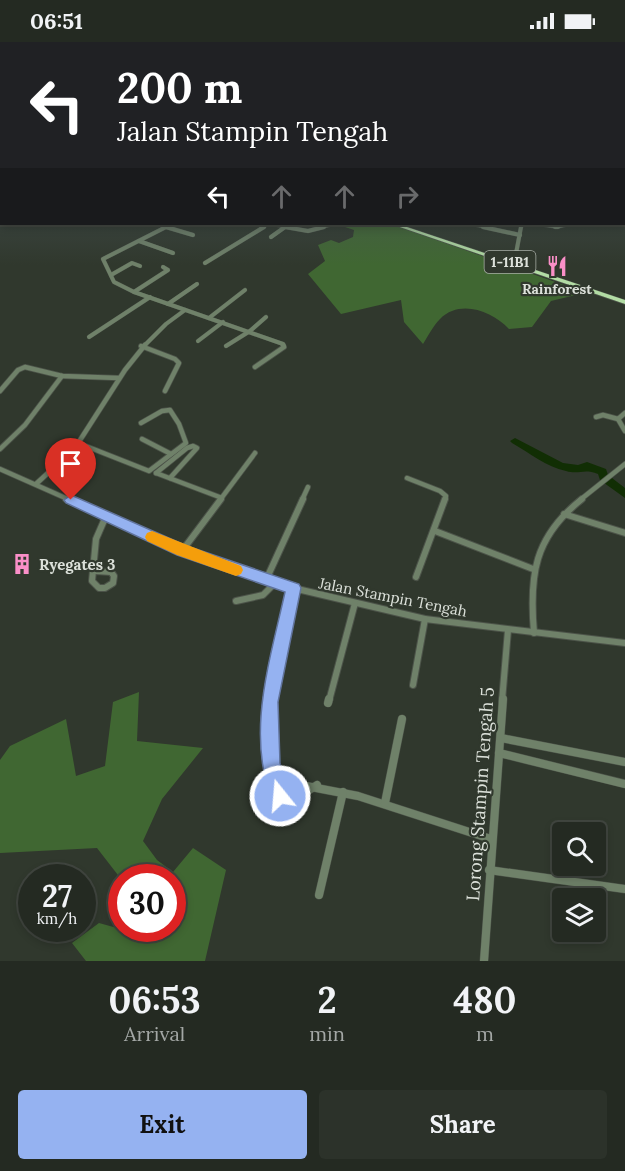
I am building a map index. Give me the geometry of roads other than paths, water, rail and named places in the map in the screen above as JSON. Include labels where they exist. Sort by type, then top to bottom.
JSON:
[{"type":"highway","name":"1-11B1","points":[[399,225],[625,300]]},
{"type":"highway","points":[[415,225],[625,300]]},
{"type":"street","points":[[169,225],[103,259],[114,282],[134,292],[280,341],[284,347],[255,367]]},
{"type":"street","points":[[205,263],[267,225]]},
{"type":"street","points":[[274,225],[308,231],[330,225]]},
{"type":"street","points":[[476,225],[520,235]]},
{"type":"street","points":[[515,259],[522,225]]},
{"type":"street","points":[[543,225],[556,227],[565,225]]},
{"type":"street","points":[[166,227],[192,235]]},
{"type":"street","points":[[272,237],[285,227]]},
{"type":"street","points":[[487,235],[490,228]]},
{"type":"street","points":[[139,241],[173,254]]},
{"type":"street","points":[[123,261],[140,266]]},
{"type":"street","points":[[111,275],[132,263]]},
{"type":"street","points":[[134,292],[168,270],[163,267]]},
{"type":"street","points":[[168,304],[197,284]]},
{"type":"street","points":[[209,318],[245,290]]},
{"type":"street","points":[[89,337],[150,297]]},
{"type":"street","points":[[36,484],[78,443],[141,346],[185,310]]},
{"type":"street","points":[[226,346],[250,331],[266,317]]},
{"type":"street","points":[[198,341],[223,322]]},
{"type":"street","points":[[141,346],[175,359],[178,363],[165,391]]},
{"type":"street","points":[[0,391],[18,370],[25,367],[62,376],[119,378]]},
{"type":"street","points":[[0,449],[25,425],[62,376]]},
{"type":"street","points":[[78,443],[149,471],[186,443],[172,411],[162,411],[141,423]]},
{"type":"street","points":[[618,419],[625,414]]},
{"type":"street","points":[[596,417],[603,415],[618,419],[625,431]]},
{"type":"street","points":[[142,439],[171,454]]},
{"type":"street","points":[[170,478],[197,448],[190,446],[156,473],[222,498]]},
{"type":"street","points":[[182,551],[255,453]]},
{"type":"street","points":[[534,633],[531,591],[533,569],[548,536],[564,514],[625,464]]},
{"type":"street","name":"Jalan Stampin Tengah","points":[[0,470],[36,484],[182,551],[293,588],[425,619],[625,643]]},
{"type":"street","points":[[407,478],[444,493],[446,498],[416,577]]},
{"type":"street","points":[[266,580],[308,486]]},
{"type":"street","points":[[564,514],[625,533]]},
{"type":"street","points":[[96,571],[95,548],[106,516]]},
{"type":"street","points":[[435,531],[533,569]]},
{"type":"street","points":[[236,601],[262,596],[268,593],[275,583]]},
{"type":"street","points":[[293,588],[269,702],[269,754],[280,796],[284,801],[292,801],[317,785]]},
{"type":"street","points":[[328,703],[355,603]]},
{"type":"street","points":[[413,685],[425,619]]},
{"type":"street","name":"Lorong Stampin Tengah 5","points":[[484,961],[491,839],[508,630]]},
{"type":"street","points":[[385,803],[402,719]]},
{"type":"street","points":[[501,738],[625,762]]},
{"type":"street","points":[[498,753],[625,784]]},
{"type":"street","points":[[275,780],[317,785],[385,803],[491,839]]},
{"type":"street","points":[[319,895],[343,792]]},
{"type":"street","points":[[489,870],[625,889]]},
{"type":"waterway","points":[[515,441],[559,466],[569,469],[587,466],[602,472],[604,477],[625,494]]},
{"type":"place","name":"Rainforest","points":[[557,266]]},
{"type":"place","name":"Ryegates 3","points":[[22,564]]}]
